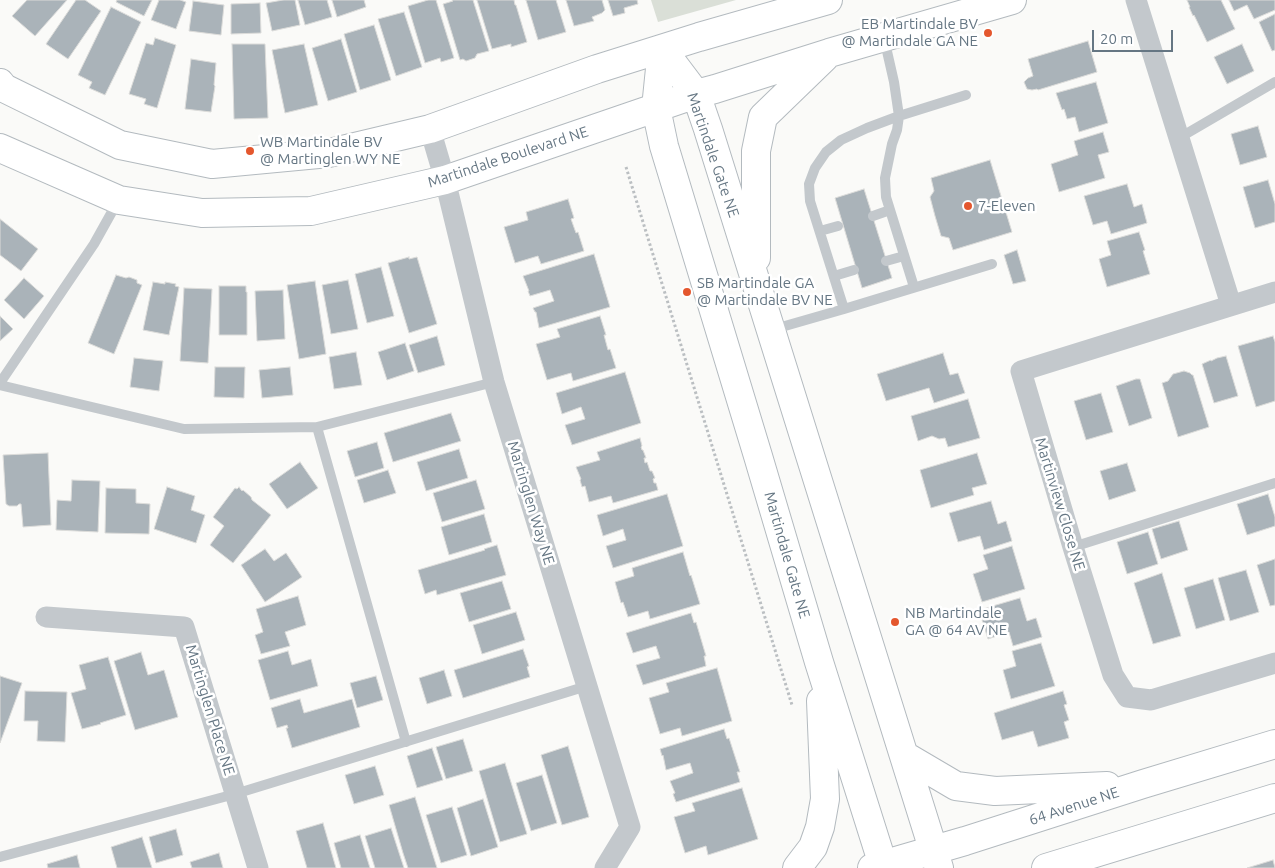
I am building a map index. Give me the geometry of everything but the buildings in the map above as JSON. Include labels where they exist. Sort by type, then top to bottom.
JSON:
[{"type":"street","points":[[1,89],[120,144],[212,164],[329,154],[430,129],[597,69],[828,0]]},
{"type":"street","name":"Martindale Boulevard NE","points":[[0,148],[119,200],[202,213],[311,211],[445,180],[696,94],[1012,0]]},
{"type":"street","points":[[1136,0],[1231,305]]},
{"type":"street","name":"Martindale Gate NE","points":[[662,49],[696,94],[708,129],[936,859]]},
{"type":"street","name":"Martindale Gate NE","points":[[662,49],[656,108],[664,146],[880,867]]},
{"type":"street","points":[[756,286],[756,151],[763,118],[829,53]]},
{"type":"street","name":"Martinglen Way NE","points":[[430,129],[445,180],[494,382],[630,827],[605,868]]},
{"type":"street","name":"Martinview Close NE","points":[[1275,292],[1021,371],[1113,675],[1127,697],[1151,700],[1275,663]]},
{"type":"street","name":"Martinglen Place NE","points":[[46,617],[184,627],[258,868]]},
{"type":"street","points":[[798,868],[813,847],[820,827],[825,798],[819,662]]},
{"type":"street","name":"64 Avenue NE","points":[[880,867],[936,859],[1143,784],[1275,744]]},
{"type":"street","points":[[904,756],[956,786],[995,791],[1143,784]]},
{"type":"street","points":[[1046,868],[1275,798]]},
{"type":"lane","points":[[884,37],[899,116],[885,178],[886,197],[914,287]]},
{"type":"lane","points":[[1179,138],[1275,82]]},
{"type":"lane","points":[[844,309],[810,201],[809,184],[815,168],[826,152],[841,140],[899,116],[966,95]]},
{"type":"lane","points":[[119,200],[102,232],[0,384],[184,430],[317,427],[494,382]]},
{"type":"lane","points":[[873,216],[890,210]]},
{"type":"lane","points":[[820,231],[838,226]]},
{"type":"lane","points":[[886,261],[904,256]]},
{"type":"lane","points":[[770,331],[992,264]]},
{"type":"lane","points":[[834,276],[854,270]]},
{"type":"lane","points":[[317,427],[406,742]]},
{"type":"lane","points":[[1073,547],[1275,483]]},
{"type":"lane","points":[[0,857],[235,794],[587,686]]},
{"type":"path","points":[[626,167],[793,709]]},
{"type":"shaded area","points":[[651,0],[736,0],[658,22]]},
{"type":"place","name":"EB Martindale BV @ Martindale GA NE","points":[[988,33]]},
{"type":"place","name":"WB Martindale BV @ Martinglen WY NE","points":[[250,151]]},
{"type":"place","name":"7-Eleven","points":[[968,206]]},
{"type":"place","name":"SB Martindale GA @ Martindale BV NE","points":[[687,292]]},
{"type":"place","name":"NB Martindale GA @ 64 AV NE","points":[[895,622]]}]
